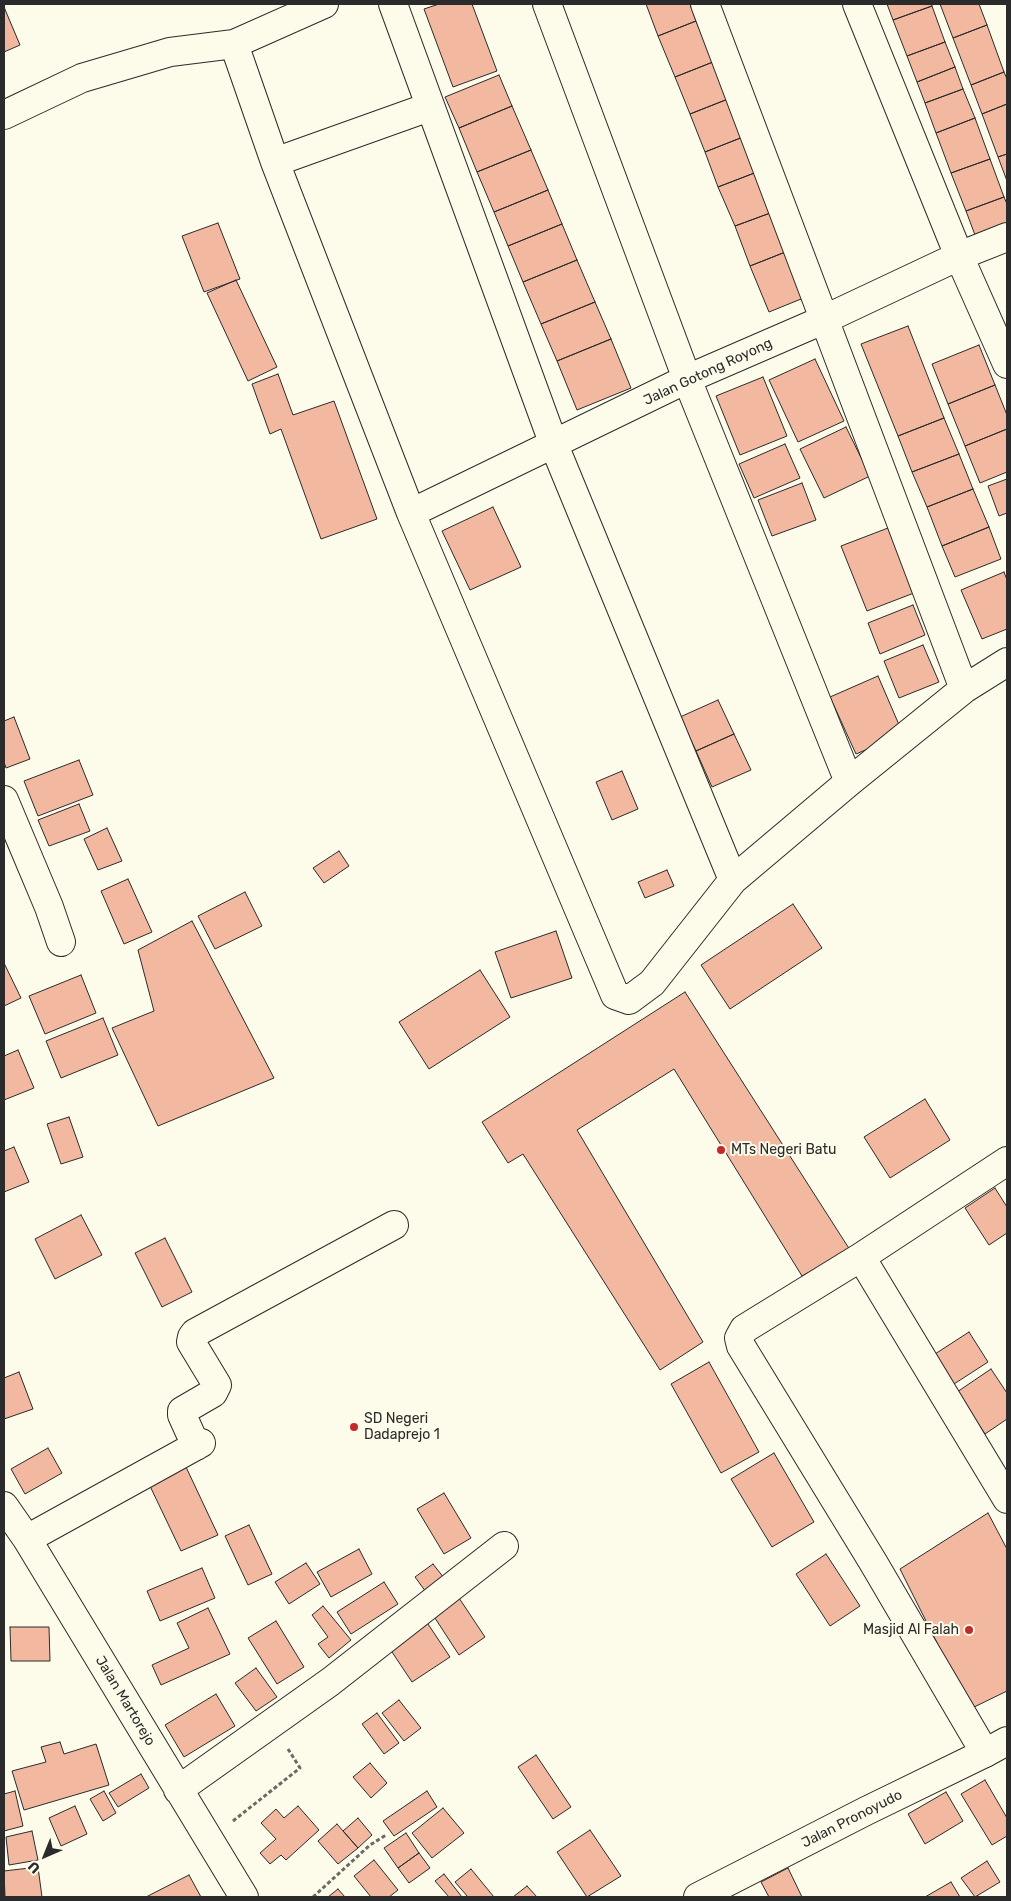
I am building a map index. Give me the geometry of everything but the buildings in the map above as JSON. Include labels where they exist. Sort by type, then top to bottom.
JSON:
[{"type":"street","points":[[4,116],[82,78],[170,52],[234,44],[324,4]]},
{"type":"street","points":[[393,4],[429,107],[554,445],[733,880]]},
{"type":"street","points":[[547,4],[687,379],[849,782]]},
{"type":"street","points":[[705,4],[964,689]]},
{"type":"street","points":[[857,4],[959,256],[1007,364]]},
{"type":"street","points":[[234,44],[275,162],[411,513],[615,995],[629,1000],[652,983],[733,880],[849,782],[964,689],[1007,662]]},
{"type":"street","points":[[275,162],[429,107]]},
{"type":"street","name":"Jalan Gotong Royong","points":[[411,513],[687,379],[823,320],[959,256],[1007,236]]},
{"type":"street","points":[[4,800],[49,908],[61,942]]},
{"type":"street","points":[[996,1747],[873,1562],[741,1346],[739,1338],[744,1329],[861,1257],[1007,1161]]},
{"type":"street","points":[[27,1539],[199,1444],[182,1412],[212,1393],[217,1385],[191,1342],[195,1333],[394,1225]]},
{"type":"street","points":[[861,1257],[1007,1499]]},
{"type":"street","name":"Jalan Martorejo","points":[[4,1506],[27,1539],[244,1897]]},
{"type":"street","points":[[178,1790],[330,1682],[504,1546]]},
{"type":"street","name":"Jalan Pronoyudo","points":[[698,1897],[996,1747]]},
{"type":"path","points":[[209,1840],[300,1768],[287,1747]]},
{"type":"path","points":[[313,1897],[370,1845],[386,1835]]},
{"type":"place","name":"MTs Negeri Batu","points":[[721,1150]]},
{"type":"place","name":"SD Negeri Dadaprejo 1","points":[[354,1427]]},
{"type":"place","name":"Masjid Al Falah","points":[[969,1630]]}]
